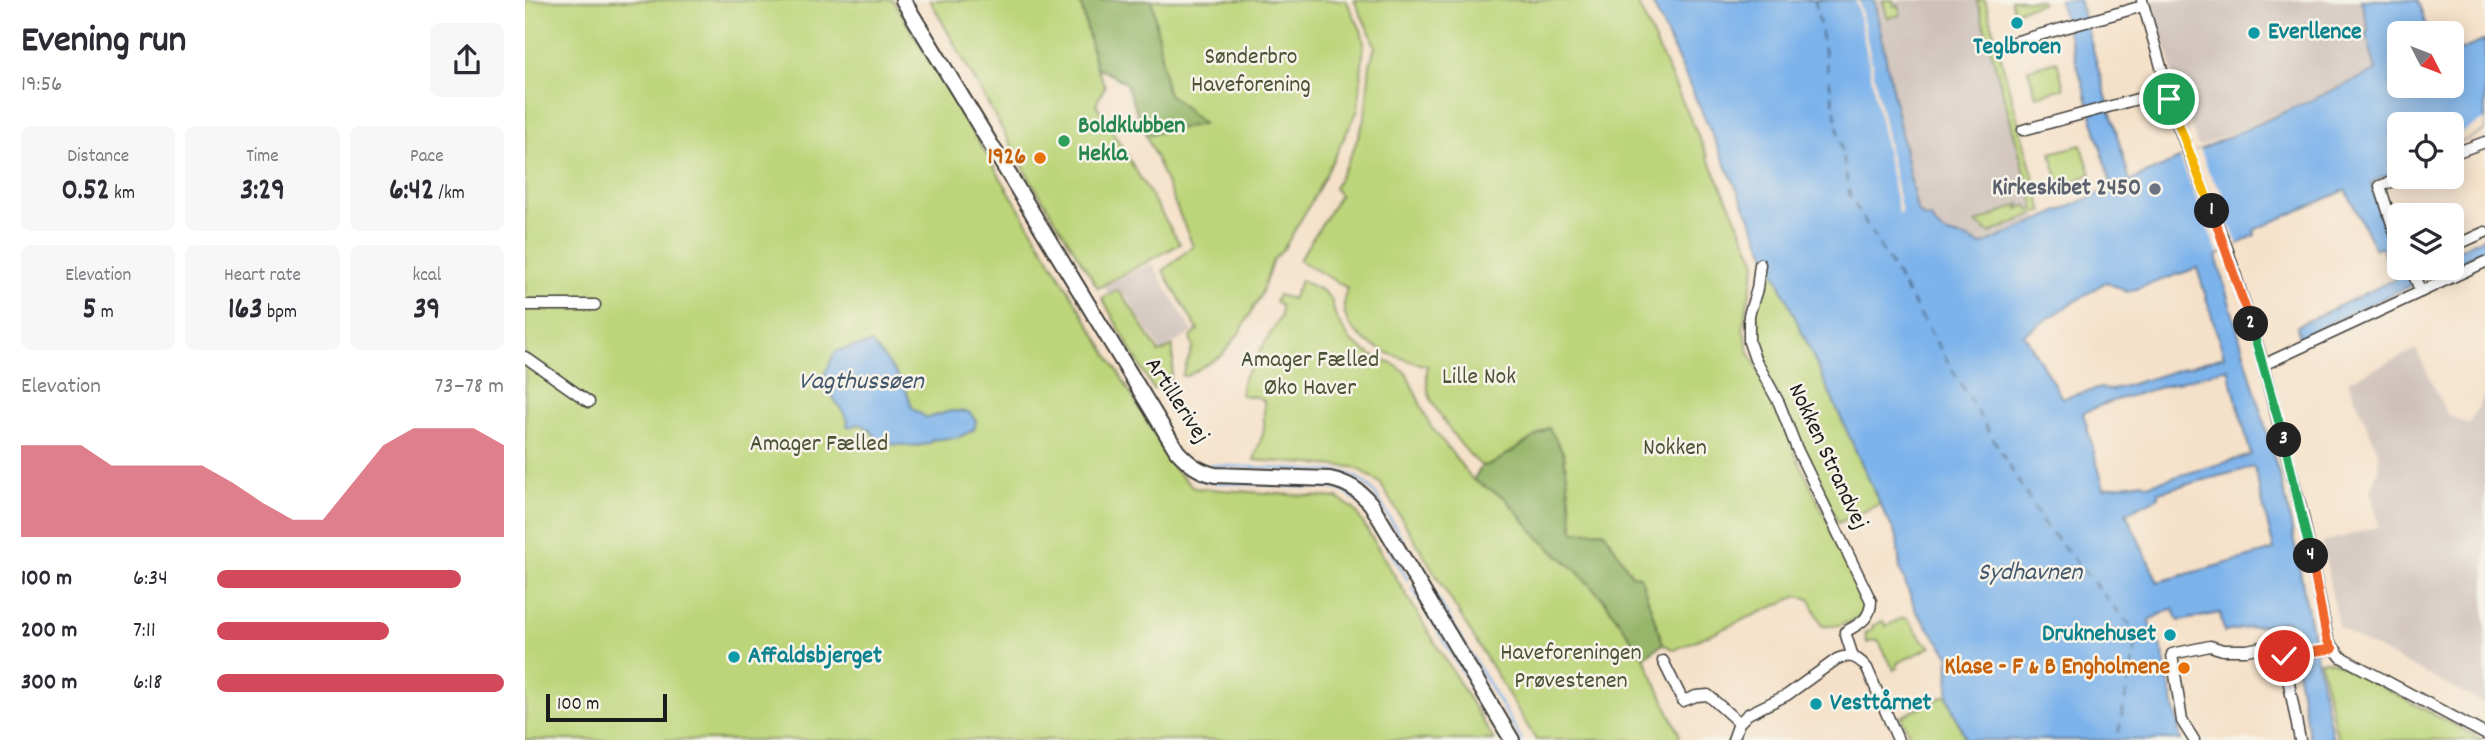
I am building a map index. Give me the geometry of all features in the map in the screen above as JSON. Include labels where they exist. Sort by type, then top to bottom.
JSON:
[{"type":"street","name":"Artillerivej","points":[[903,0],[1177,452],[1203,473],[1330,479],[1343,482],[1362,494],[1371,504],[1512,740]]},
{"type":"street","points":[[2000,46],[2143,3],[2167,91],[2227,250],[2263,365],[2303,516],[2327,640],[2333,649],[2348,661],[2485,734]]},
{"type":"street","points":[[2022,130],[2167,91]]},
{"type":"street","points":[[2464,150],[2485,142]]},
{"type":"street","points":[[2387,183],[2380,186],[2387,210]]},
{"type":"street","points":[[2464,242],[2485,232]]},
{"type":"street","points":[[2263,365],[2419,287],[2485,262]]},
{"type":"street","name":"Nokken Strandvej","points":[[1760,264],[1757,289],[1749,315],[1749,342],[1779,403],[1797,449],[1871,601],[1870,614],[1845,632],[1853,657]]},
{"type":"street","points":[[2416,280],[2419,287]]},
{"type":"street","points":[[525,305],[595,305]]},
{"type":"street","points":[[525,357],[589,402]]},
{"type":"street","points":[[2194,740],[2182,721],[2172,654],[2210,646],[2223,650],[2247,650],[2281,643],[2288,656],[2300,740]]},
{"type":"street","points":[[2288,656],[2333,649]]},
{"type":"street","points":[[1733,740],[1739,723],[1748,714],[1787,695],[1837,659],[1847,656],[1863,663],[1867,668],[1899,740]]},
{"type":"street","points":[[1663,661],[1683,701],[1708,695],[1739,723]]},
{"type":"shaded area","points":[[1874,0],[1977,0],[2038,220],[1982,245],[1968,238],[1948,235],[1938,229],[1931,218],[1917,212]]},
{"type":"shaded area","points":[[2152,0],[2361,0],[2369,31],[2366,33],[2377,70],[2198,147]]},
{"type":"shaded area","points":[[1152,264],[1193,332],[1161,351],[1119,288],[1108,294],[1104,286]]},
{"type":"shaded area","points":[[2416,349],[2447,414],[2469,425],[2485,394],[2485,704],[2356,638],[2338,626],[2322,543],[2379,526],[2370,491],[2378,470],[2379,454],[2348,381]]},
{"type":"green space","name":"Amager Fælled","points":[[525,0],[893,0],[1176,471],[1194,488],[1338,498],[1355,510],[1494,740],[525,740]]},
{"type":"green space","name":"Boldklubben Hekla","points":[[930,0],[1080,0],[1096,67],[1105,86],[1096,104],[1180,244],[1098,288],[1030,179]]},
{"type":"green space","points":[[1080,0],[1152,0],[1167,92],[1203,124],[1146,135],[1125,82],[1096,67]]},
{"type":"green space","name":"Sønderbro Haveforening","points":[[1152,0],[1346,0],[1364,42],[1358,110],[1316,194],[1283,250],[1273,260],[1260,297],[1240,332],[1222,355],[1187,376],[1182,376],[1193,347],[1190,338],[1198,330],[1163,271],[1193,246],[1146,135],[1202,123],[1167,93]]},
{"type":"green space","points":[[1354,0],[1636,0],[1756,262],[1743,327],[1749,352],[1866,602],[1864,609],[1855,619],[1843,624],[1822,626],[1810,599],[1798,596],[1674,650],[1663,644],[1640,576],[1632,575],[1604,532],[1574,533],[1564,454],[1548,428],[1492,464],[1482,466],[1461,445],[1435,407],[1428,391],[1427,366],[1382,350],[1355,332],[1347,320],[1344,305],[1347,288],[1299,260],[1340,195],[1334,188],[1353,151],[1366,109],[1370,65],[1375,47]]},
{"type":"green space","points":[[1883,0],[1893,0],[1894,6],[1899,5],[1901,15],[1887,18]]},
{"type":"green space","points":[[1977,0],[1985,0],[2043,212],[1990,233],[1976,223],[2020,204],[2018,209],[2027,205],[2030,211],[2035,209]]},
{"type":"green space","points":[[2011,0],[2041,0],[2042,3],[2014,11]]},
{"type":"green space","points":[[2057,61],[2064,88],[2036,96],[2028,69]]},
{"type":"green space","points":[[2081,145],[2091,174],[2059,188],[2051,153]]},
{"type":"green space","points":[[1765,265],[1775,272],[1880,504],[1838,523],[1754,344],[1753,319]]},
{"type":"green space","name":"Haveforeningen Prøvestenen","points":[[1301,280],[1323,291],[1331,299],[1336,318],[1351,341],[1406,373],[1430,425],[1473,480],[1505,498],[1552,550],[1576,570],[1604,600],[1644,657],[1680,735],[1676,740],[1536,740],[1380,483],[1352,467],[1254,460],[1264,430],[1264,401],[1257,397],[1241,395],[1242,381],[1281,316],[1281,306],[1275,302],[1278,295],[1292,299]]},
{"type":"green space","points":[[1118,290],[1159,353],[1173,346],[1170,382],[1153,389],[1102,298]]},
{"type":"green space","points":[[1549,428],[1564,454],[1574,532],[1604,531],[1632,575],[1640,576],[1663,644],[1644,657],[1604,600],[1576,570],[1540,539],[1505,498],[1473,480],[1482,466],[1492,464]]},
{"type":"green space","points":[[1902,618],[1908,619],[1931,647],[1897,663],[1898,668],[1894,670],[1879,642],[1875,640],[1867,643],[1865,633],[1883,621],[1886,626]]},
{"type":"green space","points":[[2320,661],[2332,661],[2483,740],[2338,740]]},
{"type":"green space","points":[[1946,695],[1966,740],[1912,740],[1901,717]]},
{"type":"water","name":"Sydhavnen","points":[[1651,0],[1874,0],[1917,211],[1924,217],[1931,218],[1945,233],[1982,245],[2112,188],[2059,0],[2079,0],[2130,181],[2376,71],[2361,0],[2418,0],[2424,21],[2387,21],[2387,98],[2464,98],[2464,49],[2485,40],[2485,130],[2464,140],[2464,112],[2387,112],[2387,176],[2371,183],[2387,234],[2387,261],[2381,247],[2375,249],[2346,190],[2254,230],[2255,235],[2216,256],[2286,499],[2333,740],[2310,740],[2288,621],[2224,632],[2220,613],[2179,621],[2173,608],[2149,620],[2163,653],[2181,740],[1966,740],[1948,697],[1949,655],[1916,611],[1900,569],[1897,537]],"holes":[[[2197,268],[2224,356],[2112,390],[2101,388],[2062,398],[2024,334],[2106,282],[2127,292]],[[2228,368],[2251,455],[2147,485],[2143,482],[2104,488],[2083,413],[2109,402]],[[2254,467],[2274,550],[2158,582],[2126,513],[2159,497],[2158,492]]]},
{"type":"water","points":[[2485,237],[2485,250],[2464,260],[2464,247]]},
{"type":"water","name":"Sydhavnen","points":[[2393,280],[2422,280],[2299,338],[2297,326]]},
{"type":"water","name":"Vagthussøen","points":[[871,343],[901,381],[912,408],[927,418],[951,411],[969,412],[976,421],[974,430],[959,437],[913,445],[881,443],[869,429],[860,424],[849,427],[848,420],[825,385],[825,372],[836,352]]},
{"type":"pier","points":[[1856,0],[1859,0],[1902,213],[1899,214]]},
{"type":"pier","points":[[2485,119],[2485,130],[2464,140],[2464,131]]},
{"type":"pier","points":[[2200,149],[2210,175],[2223,193],[2226,216],[2238,245],[2218,254],[2180,158]]},
{"type":"waterway","points":[[1210,465],[1340,472],[1356,477],[1376,495],[1420,570]]},
{"type":"waterway","points":[[1194,478],[1210,482],[1340,489],[1365,509],[1408,580]]},
{"type":"waterway","points":[[1427,581],[1522,740]]},
{"type":"waterway","points":[[1412,587],[1503,740]]},
{"type":"ferry route","points":[[1815,0],[1850,196],[2043,523],[2138,635],[2117,740]]},
{"type":"place","name":"Teglbroen","points":[[2017,23]]},
{"type":"place","name":"Everllence","points":[[2254,33]]},
{"type":"place","name":"Boldklubben Hekla","points":[[1064,141]]},
{"type":"place","name":"1926","points":[[1040,158]]},
{"type":"place","name":"Kirkeskibet 2450","points":[[2155,189]]},
{"type":"place","name":"Druknehuset","points":[[2170,635]]},
{"type":"place","name":"Affaldsbjerget","points":[[734,657]]},
{"type":"place","name":"Klase - F & B Engholmene","points":[[2184,668]]},
{"type":"place","name":"Vesttårnet","points":[[1816,704]]},
{"type":"route","points":[[2169,99],[2228,251],[2259,350],[2303,516],[2327,640],[2333,649],[2284,656]]},
{"type":"park label","name":"Amager Fælled Øko Haver","points":[[1310,375]]},
{"type":"park label","name":"Lille Nok","points":[[1479,378]]},
{"type":"park label","name":"Nokken","points":[[1675,449]]}]
